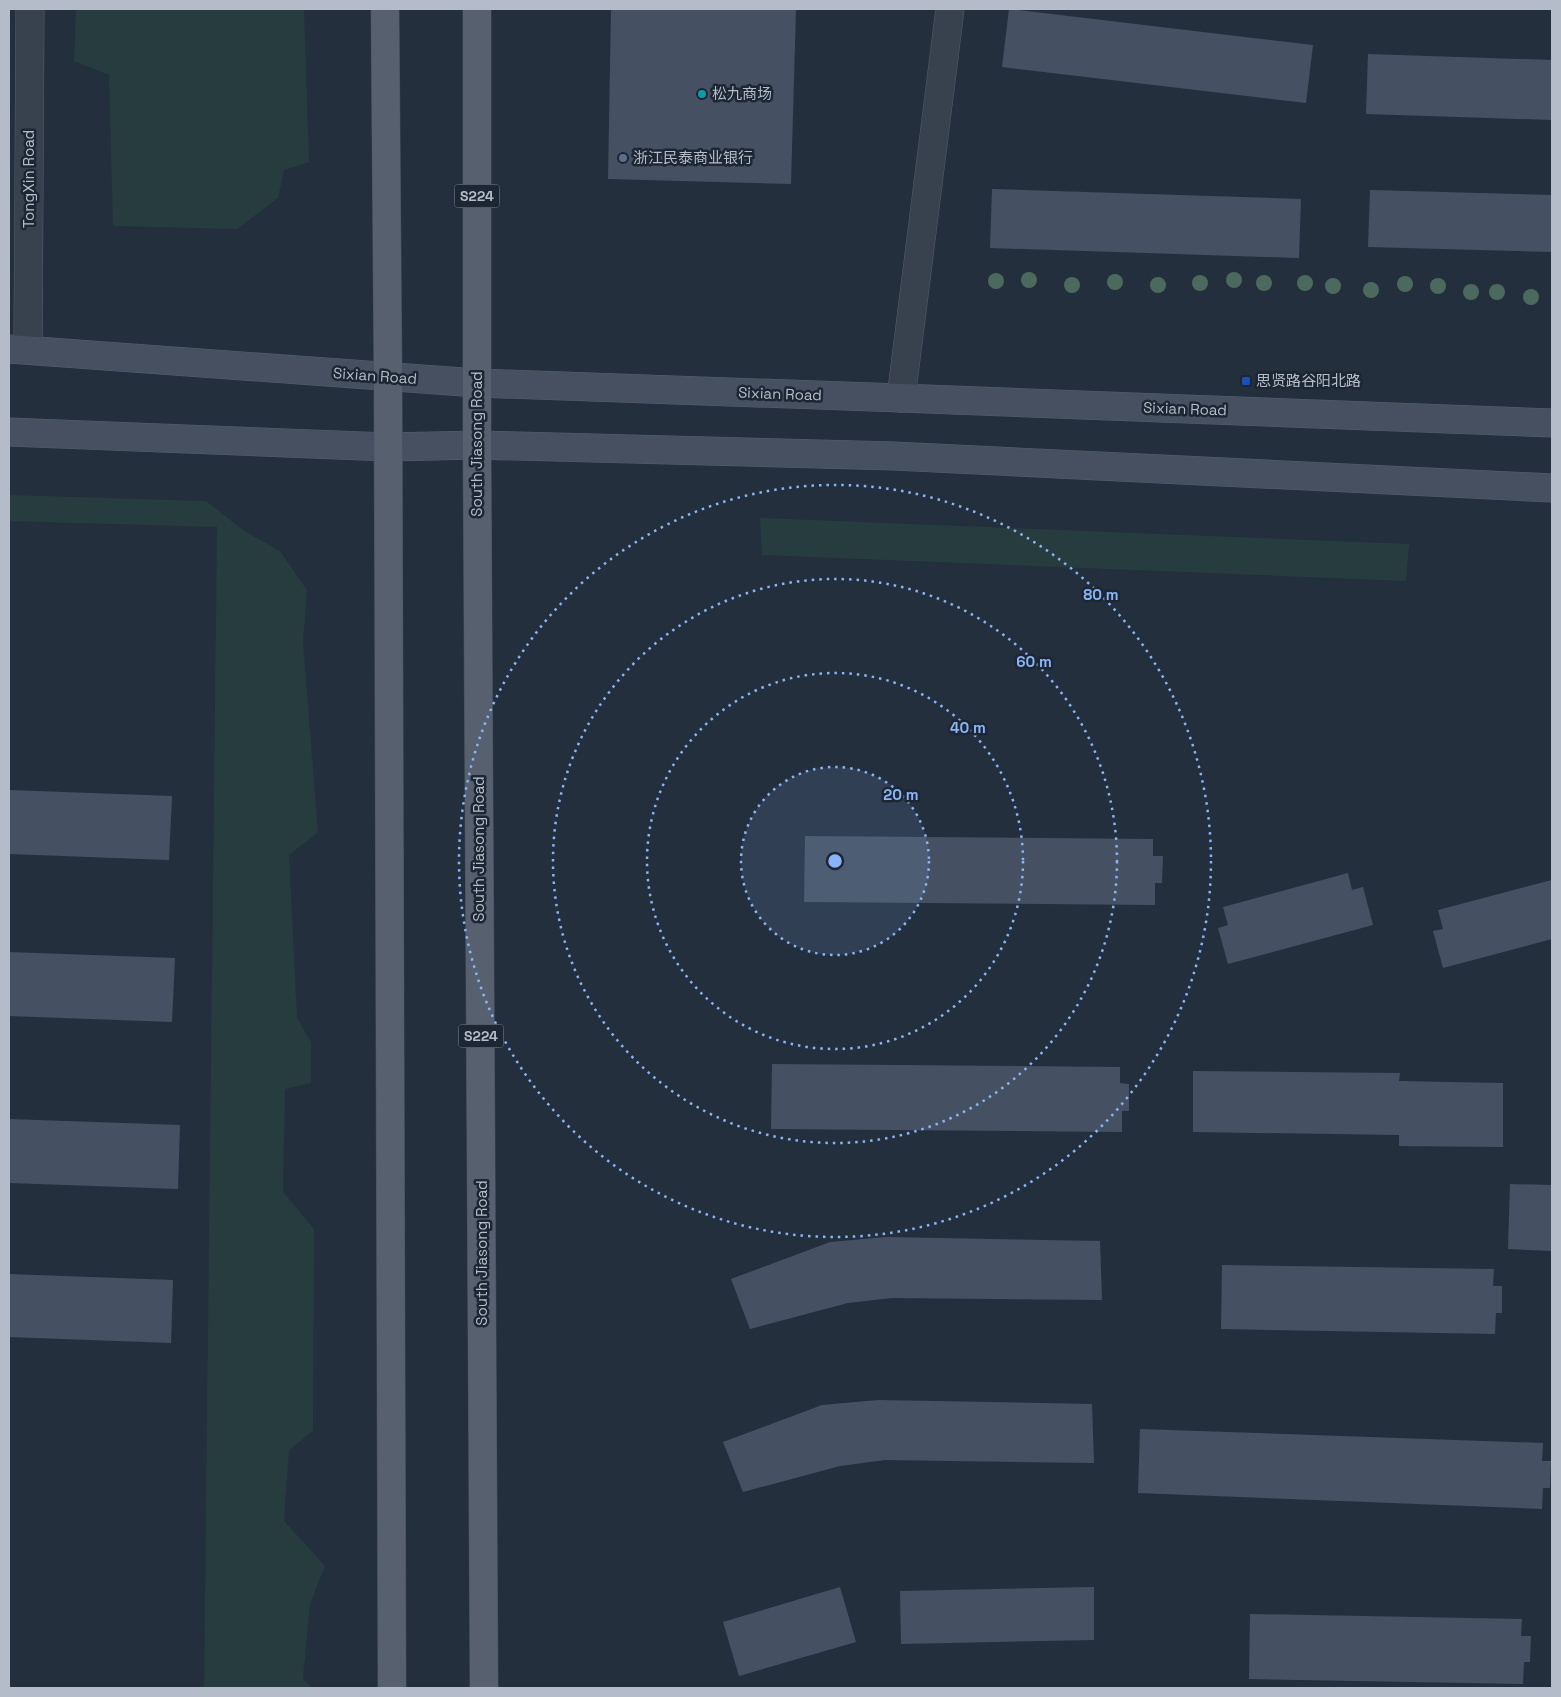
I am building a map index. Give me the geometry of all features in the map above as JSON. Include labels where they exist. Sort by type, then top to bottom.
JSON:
[{"type":"main road","points":[[385,9],[392,1688]]},
{"type":"main road","name":"South Jiasong Road","points":[[477,9],[477,445],[484,1688]]},
{"type":"main road","name":"Sixian Road","points":[[18,349],[388,378],[477,383],[1552,423]]},
{"type":"main road","points":[[9,432],[388,447],[477,445],[894,456],[1552,488]]},
{"type":"street","name":"TongXin Road","points":[[18,349],[30,9]]},
{"type":"street","points":[[901,398],[950,9]]},
{"type":"green space","points":[[76,9],[299,9],[304,11],[309,162],[284,170],[278,198],[237,229],[113,226],[109,75],[74,61]]},
{"type":"green space","points":[[9,495],[206,501],[243,530],[280,551],[307,590],[303,642],[318,832],[289,855],[297,1018],[311,1042],[311,1083],[285,1089],[283,1192],[314,1229],[313,1431],[289,1450],[284,1521],[325,1566],[310,1604],[303,1679],[312,1688],[204,1688],[217,527],[9,521]]},
{"type":"green space","points":[[760,518],[1409,544],[1406,581],[762,555]]},
{"type":"building","name":"松九商场","points":[[611,9],[796,9],[791,184],[608,179]]},
{"type":"building","points":[[1009,9],[1313,45],[1306,103],[1002,67]]},
{"type":"building","points":[[1368,54],[1552,60],[1552,120],[1366,114]]},
{"type":"building","points":[[992,189],[1301,199],[1299,258],[990,248]]},
{"type":"building","points":[[1370,190],[1552,195],[1552,252],[1368,247]]},
{"type":"building","points":[[9,790],[172,796],[169,860],[9,854]]},
{"type":"building","points":[[805,836],[1153,839],[1153,856],[1163,856],[1162,883],[1155,883],[1155,905],[804,902]]},
{"type":"building","points":[[1348,873],[1352,890],[1363,887],[1373,925],[1228,964],[1218,928],[1228,925],[1223,907]]},
{"type":"building","points":[[1552,880],[1552,939],[1443,968],[1433,931],[1443,929],[1438,910]]},
{"type":"building","points":[[9,952],[175,958],[172,1022],[9,1016]]},
{"type":"building","points":[[772,1064],[1120,1067],[1120,1083],[1129,1084],[1129,1111],[1122,1111],[1122,1132],[771,1129]]},
{"type":"building","points":[[1193,1071],[1400,1073],[1399,1081],[1503,1083],[1503,1147],[1399,1146],[1399,1135],[1193,1132]]},
{"type":"building","points":[[9,1119],[180,1125],[178,1189],[9,1183]]},
{"type":"building","points":[[1510,1184],[1552,1185],[1552,1251],[1508,1249]]},
{"type":"building","points":[[886,1237],[1100,1241],[1102,1300],[892,1298],[848,1303],[750,1329],[731,1279],[830,1242]]},
{"type":"building","points":[[1222,1265],[1494,1269],[1493,1286],[1502,1286],[1502,1313],[1496,1313],[1495,1334],[1221,1329]]},
{"type":"building","points":[[9,1274],[173,1280],[171,1343],[9,1337]]},
{"type":"building","points":[[878,1400],[1092,1404],[1094,1463],[885,1460],[840,1466],[743,1492],[723,1442],[822,1405]]},
{"type":"building","points":[[1140,1429],[1543,1443],[1542,1461],[1551,1461],[1550,1488],[1543,1488],[1542,1509],[1138,1493]]},
{"type":"building","points":[[840,1587],[856,1642],[739,1676],[723,1622]]},
{"type":"building","points":[[1094,1587],[1094,1640],[901,1644],[900,1591]]},
{"type":"building","points":[[1250,1614],[1522,1619],[1521,1636],[1531,1636],[1530,1662],[1524,1662],[1523,1684],[1249,1679]]},
{"type":"place","name":"松九商场","points":[[702,94]]},
{"type":"place","name":"浙江民泰商业银行","points":[[623,158]]},
{"type":"place","name":"思贤路谷阳北路","points":[[1246,381]]}]
